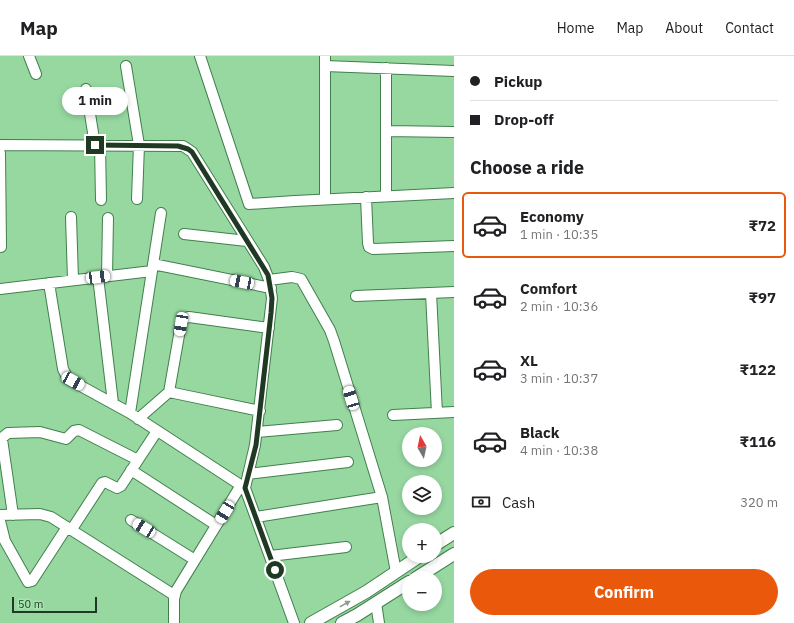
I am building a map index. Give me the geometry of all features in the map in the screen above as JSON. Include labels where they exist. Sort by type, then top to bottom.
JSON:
[{"type":"street","points":[[29,56],[36,74]]},
{"type":"street","points":[[200,56],[249,204],[454,193]]},
{"type":"street","points":[[325,199],[325,61],[386,68],[454,71]]},
{"type":"street","points":[[126,66],[139,145],[137,199]]},
{"type":"street","points":[[386,68],[386,196]]},
{"type":"street","points":[[86,89],[97,145],[101,200]]},
{"type":"street","points":[[386,131],[454,132]]},
{"type":"street","points":[[0,145],[139,145],[178,146],[188,149],[192,152],[264,267],[270,284],[272,298],[256,445],[243,486],[216,525],[174,595],[174,623]]},
{"type":"street","points":[[0,154],[1,247]]},
{"type":"street","points":[[366,197],[368,243],[369,247],[372,249],[454,246]]},
{"type":"street","points":[[134,416],[152,268],[161,213]]},
{"type":"street","points":[[71,217],[73,280]]},
{"type":"street","points":[[108,218],[102,277],[113,403]]},
{"type":"street","points":[[184,234],[247,241]]},
{"type":"street","points":[[0,289],[102,277],[152,268],[270,284],[292,277],[301,279],[330,330],[382,497],[396,572]]},
{"type":"street","points":[[49,283],[65,374],[68,378],[113,403],[243,486],[256,517],[294,623]]},
{"type":"street","points":[[356,296],[454,292]]},
{"type":"street","points":[[431,293],[437,413]]},
{"type":"street","points":[[134,416],[169,392],[181,324],[185,318],[189,317],[269,328]]},
{"type":"street","points":[[169,392],[260,410]]},
{"type":"street","points":[[392,415],[454,412]]},
{"type":"street","points":[[257,432],[336,425]]},
{"type":"street","points":[[13,515],[2,440],[8,433],[37,432],[66,439],[74,431],[79,430],[138,460]]},
{"type":"street","points":[[0,520],[5,541],[28,582],[32,581],[102,482],[119,488],[157,431]]},
{"type":"street","points":[[248,474],[348,462]]},
{"type":"street","points":[[131,470],[216,525]]},
{"type":"street","points":[[256,517],[382,497]]},
{"type":"street","points":[[0,515],[46,515],[174,595]]},
{"type":"street","points":[[131,520],[195,560]]},
{"type":"street","points":[[442,541],[454,532]]},
{"type":"street","points":[[270,556],[346,547]]},
{"type":"street","points":[[427,571],[454,554]]},
{"type":"street","points":[[311,623],[366,592],[410,563]]},
{"type":"street","points":[[342,623],[402,586]]},
{"type":"street","points":[[376,603],[379,623]]},
{"type":"route","points":[[95,145],[183,146],[192,152],[268,275],[272,298],[271,313],[256,445],[245,488],[275,570]]}]
